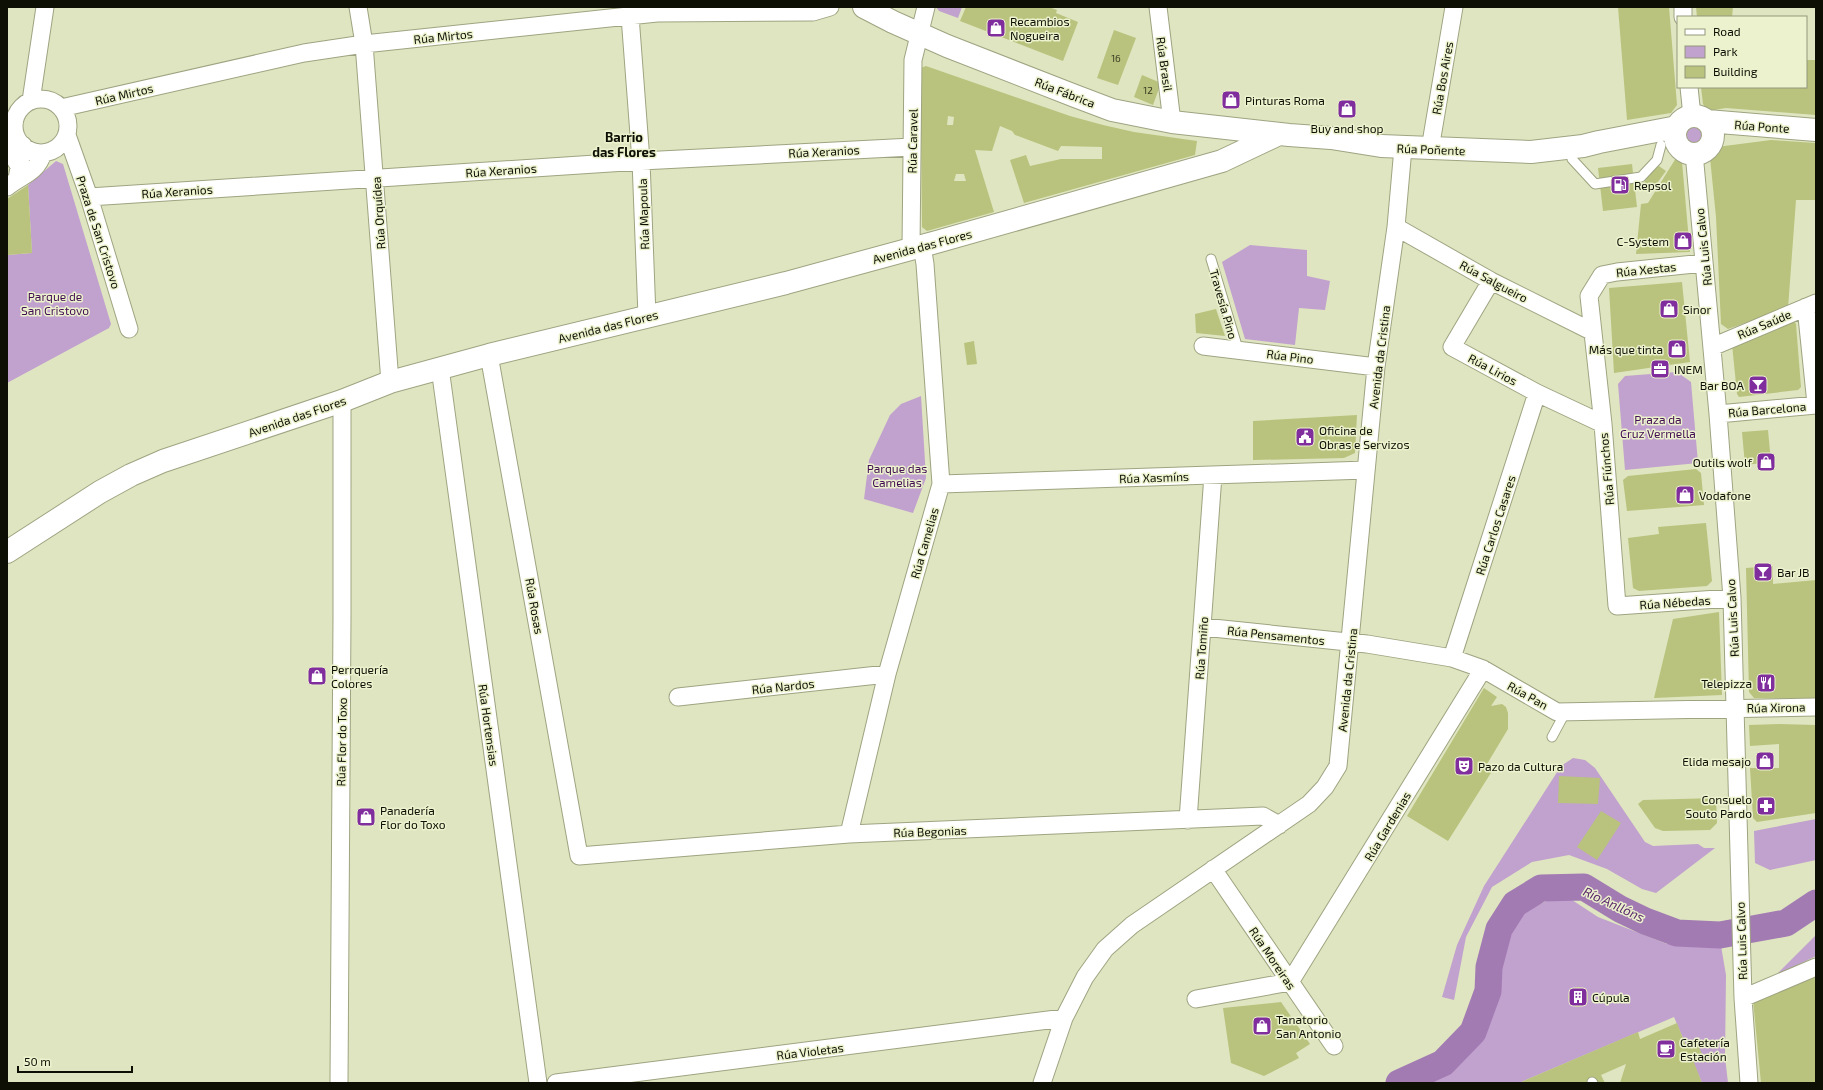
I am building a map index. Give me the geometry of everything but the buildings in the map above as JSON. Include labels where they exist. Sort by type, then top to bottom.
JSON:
[{"type":"street","points":[[31,101],[45,7]]},
{"type":"street","name":"Rúa Orquídea","points":[[358,7],[364,44],[390,382]]},
{"type":"street","name":"Rúa Mirtos","points":[[61,108],[304,53],[364,44],[657,13],[813,12],[830,7]]},
{"type":"street","name":"Rúa Fábrica","points":[[864,7],[920,34],[1112,110],[1172,122],[1279,134]]},
{"type":"street","name":"Rúa Caravel","points":[[916,247],[912,147],[914,60],[926,7]]},
{"type":"street","points":[[1149,7],[1159,14]]},
{"type":"street","name":"Rúa Bos Aires","points":[[1430,149],[1454,7]]},
{"type":"street","name":"Rúa Brasil","points":[[1159,14],[1172,122]]},
{"type":"street","name":"Rúa Mapoula","points":[[630,16],[641,160],[647,316]]},
{"type":"street","name":"Rúa Luis Calvo","points":[[1689,88],[1685,135],[1704,263],[1718,414],[1732,598],[1743,998],[1749,1083]]},
{"type":"street","points":[[15,146],[43,153],[57,148],[67,136],[68,121],[61,108],[55,103],[47,100],[31,101],[12,113],[15,120],[16,134],[15,146],[14,177],[28,174],[40,163],[43,153]]},
{"type":"street","points":[[1229,128],[1232,131],[1236,142],[1235,152],[1232,157]]},
{"type":"street","name":"Rúa Ponte","points":[[1685,135],[1816,130]]},
{"type":"street","name":"Rúa Poñente","points":[[1279,134],[1331,138],[1403,148],[1531,152],[1577,147],[1599,149],[1685,135]]},
{"type":"street","name":"Avenida das Flores","points":[[7,552],[100,492],[131,475],[163,461],[342,401],[390,382],[489,355],[786,283],[916,247],[1232,157],[1279,134]]},
{"type":"street","name":"Praza de San Cristovo","points":[[67,136],[89,197],[129,329]]},
{"type":"street","name":"Rúa Xeranios","points":[[89,197],[641,160],[912,147]]},
{"type":"street","name":"Avenida da Cristina","points":[[1042,1083],[1064,1018],[1085,977],[1105,949],[1132,925],[1309,804],[1325,787],[1338,766],[1376,367],[1396,227],[1403,148]]},
{"type":"street","name":"Rúa Salgueiro","points":[[1396,227],[1491,281],[1593,332]]},
{"type":"street","name":"Rúa Camelias","points":[[849,834],[887,674],[941,484],[925,264],[916,247]]},
{"type":"street","name":"Rúa Xestas","points":[[1593,332],[1589,296],[1602,275],[1617,272],[1704,263]]},
{"type":"street","name":"Rúa Lirios","points":[[1491,281],[1452,347],[1537,393],[1603,424]]},
{"type":"street","points":[[1811,305],[1816,404]]},
{"type":"street","name":"Rúa Saúde","points":[[1712,347],[1811,305]]},
{"type":"street","name":"Rúa Fiúnchos","points":[[1593,332],[1603,424],[1617,606]]},
{"type":"street","name":"Rúa Pino","points":[[1203,346],[1238,349],[1376,367]]},
{"type":"street","name":"Rúa Rosas","points":[[489,355],[579,856]]},
{"type":"street","name":"Rúa Hortensias","points":[[440,368],[538,1083]]},
{"type":"street","name":"Rúa Carlos Casares","points":[[1452,658],[1537,393]]},
{"type":"street","name":"Rúa Flor do Toxo","points":[[339,1083],[342,401]]},
{"type":"street","name":"Rúa Barcelona","points":[[1718,414],[1816,404]]},
{"type":"street","name":"Rúa Xasmíns","points":[[941,484],[1366,470]]},
{"type":"street","name":"Rúa Tomiño","points":[[1188,820],[1213,475]]},
{"type":"street","name":"Rúa Nébedas","points":[[1617,606],[1732,598]]},
{"type":"street","name":"Rúa Pensamentos","points":[[1203,627],[1350,642]]},
{"type":"street","name":"Rúa Pan","points":[[1350,642],[1452,658],[1483,669],[1558,712],[1736,708]]},
{"type":"street","name":"Rúa Gardenias","points":[[1290,982],[1483,669]]},
{"type":"street","name":"Rúa Nardos","points":[[678,697],[887,674]]},
{"type":"street","name":"Rúa Xirona","points":[[1736,708],[1816,707]]},
{"type":"street","name":"Rúa Begonias","points":[[579,856],[849,834],[1263,816],[1279,824]]},
{"type":"street","name":"Rúa Moreiras","points":[[1213,869],[1334,1046]]},
{"type":"street","points":[[1743,998],[1816,967]]},
{"type":"street","points":[[1196,999],[1290,982]]},
{"type":"street","name":"Rúa Violetas","points":[[556,1083],[1064,1018]]},
{"type":"lane","points":[[1577,147],[1572,159],[1595,184],[1641,177],[1657,160],[1685,135]]},
{"type":"lane","name":"Travesía Pino","points":[[1211,259],[1238,349]]},
{"type":"lane","points":[[1552,737],[1566,711]]},
{"type":"green space","points":[[936,7],[962,7],[958,18],[939,11]]},
{"type":"green space","points":[[1691,127],[1697,127],[1702,132],[1700,141],[1697,143],[1691,143],[1686,138],[1686,132]]},
{"type":"green space","name":"Parque de San Cristovo","points":[[56,161],[63,164],[111,324],[109,328],[7,383],[7,255],[32,253],[28,185]]},
{"type":"green space","points":[[1250,245],[1307,250],[1307,276],[1330,281],[1325,310],[1299,308],[1295,345],[1245,339],[1222,262]]},
{"type":"green space","name":"Praza da Cruz Vermella","points":[[1677,372],[1691,382],[1698,463],[1625,470],[1618,384],[1625,376]]},
{"type":"green space","name":"Parque das Camelias","points":[[921,396],[926,478],[913,513],[864,499],[869,460],[890,415],[901,404]]},
{"type":"green space","points":[[1573,758],[1585,760],[1595,768],[1645,842],[1653,846],[1698,844],[1704,848],[1715,848],[1656,893],[1642,889],[1607,869],[1569,855],[1532,862],[1492,887],[1466,937],[1454,1000],[1442,997],[1457,945],[1484,886],[1561,766]]},
{"type":"green space","points":[[1816,819],[1816,860],[1770,870],[1755,863],[1754,831]]},
{"type":"green space","points":[[1569,898],[1598,917],[1667,944],[1720,940],[1726,975],[1725,1057],[1728,1083],[1702,1083],[1674,1017],[1519,1083],[1399,1083],[1443,1063],[1473,1032],[1493,949],[1523,910],[1529,910],[1550,899]]},
{"type":"green space","points":[[1816,935],[1816,956],[1775,976]]},
{"type":"waterway","name":"Río Anllóns","points":[[1399,1083],[1443,1063],[1473,1032],[1488,991],[1489,967],[1499,929],[1515,904],[1541,888],[1584,887],[1620,909],[1645,921],[1677,933],[1720,935],[1786,923],[1816,903]]},
{"type":"place","name":"Recambios Nogueira","points":[[996,28]]},
{"type":"place","name":"Pinturas Roma","points":[[1231,100]]},
{"type":"place","name":"Buy and shop","points":[[1347,109]]},
{"type":"place","name":"Repsol","points":[[1620,185]]},
{"type":"place","name":"C-System","points":[[1683,241]]},
{"type":"place","name":"Sinor","points":[[1669,309]]},
{"type":"place","name":"Más que tinta","points":[[1677,349]]},
{"type":"place","name":"INEM","points":[[1660,369]]},
{"type":"place","name":"Bar BOA","points":[[1758,385]]},
{"type":"place","name":"Oficina de Obras e Servizos","points":[[1305,437]]},
{"type":"place","name":"Outils wolf","points":[[1766,462]]},
{"type":"place","name":"Vodafone","points":[[1685,495]]},
{"type":"place","name":"Bar JB","points":[[1763,572]]},
{"type":"place","name":"Perrquería Colores","points":[[317,676]]},
{"type":"place","name":"Telepizza","points":[[1766,683]]},
{"type":"place","name":"Elida mesajo","points":[[1765,761]]},
{"type":"place","name":"Pazo da Cultura","points":[[1464,766]]},
{"type":"place","name":"Consuelo Souto Pardo","points":[[1766,806]]},
{"type":"place","name":"Panadería Flor do Toxo","points":[[366,817]]},
{"type":"place","name":"Cúpula","points":[[1578,997]]},
{"type":"place","name":"Tanatorio San Antonio","points":[[1262,1026]]},
{"type":"place","name":"Cafetería Estación","points":[[1666,1049]]},
{"type":"district","name":"Barrio das Flores","points":[[624,144]]}]
